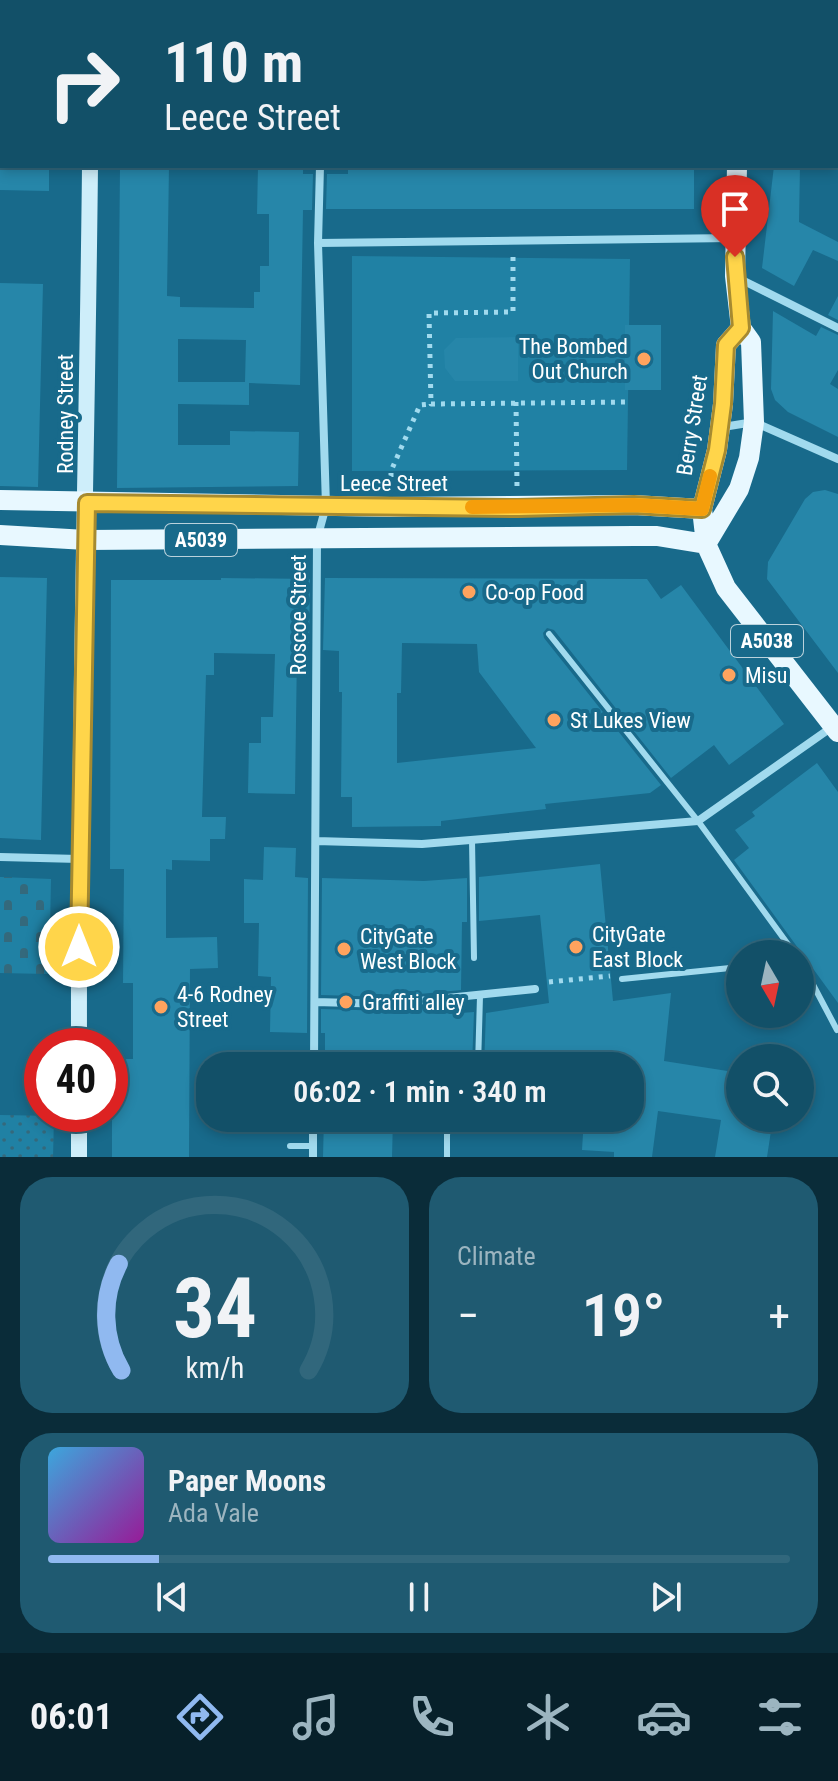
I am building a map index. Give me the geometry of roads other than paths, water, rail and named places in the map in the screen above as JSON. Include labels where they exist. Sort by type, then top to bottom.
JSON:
[{"type":"main road","points":[[706,544],[739,489],[749,458],[754,422],[751,342],[741,328],[735,276],[737,168]]},
{"type":"main road","name":"Berry Street","points":[[706,544],[702,509],[720,428],[726,345],[741,328]]},
{"type":"main road","name":"A5039","points":[[0,500],[87,503]]},
{"type":"main road","name":"Leece Street","points":[[87,503],[390,507],[634,505],[702,509]]},
{"type":"main road","name":"A5039","points":[[0,535],[86,540],[657,536],[706,544]]},
{"type":"main road","name":"A5038","points":[[706,544],[726,588],[836,729]]},
{"type":"street","name":"Rodney Street","points":[[79,1028],[90,168]]},
{"type":"street","name":"Roscoe Street","points":[[314,1052],[317,539],[326,506],[318,243],[320,168]]},
{"type":"street","points":[[318,243],[735,238]]},
{"type":"street","points":[[735,276],[838,328]]},
{"type":"street","points":[[720,428],[754,422],[838,459]]},
{"type":"street","points":[[316,841],[422,844],[698,821],[836,729]]},
{"type":"street","points":[[0,857],[79,859]]},
{"type":"street","points":[[315,1002],[389,1004],[535,989]]},
{"type":"street","points":[[79,1132],[79,1157]]},
{"type":"street","points":[[313,1132],[313,1157]]},
{"type":"lane","points":[[549,634],[698,821],[785,940]]},
{"type":"lane","points":[[472,840],[474,958]]},
{"type":"lane","points":[[622,979],[726,968]]},
{"type":"lane","points":[[814,987],[837,1030]]},
{"type":"lane","points":[[478,1052],[480,996]]},
{"type":"lane","points":[[447,1157],[448,1132]]},
{"type":"lane","points":[[290,1146],[313,1146]]},
{"type":"place","name":"The Bombed Out Church","points":[[644,359]]},
{"type":"place","name":"Co-op Food","points":[[469,592]]},
{"type":"place","name":"Misu","points":[[729,675]]},
{"type":"place","name":"St Lukes View","points":[[554,720]]},
{"type":"place","name":"CityGate East Block","points":[[576,947]]},
{"type":"place","name":"CityGate West Block","points":[[344,949]]},
{"type":"place","name":"Graffiti alley","points":[[346,1002]]},
{"type":"place","name":"4-6 Rodney Street","points":[[161,1007]]}]
